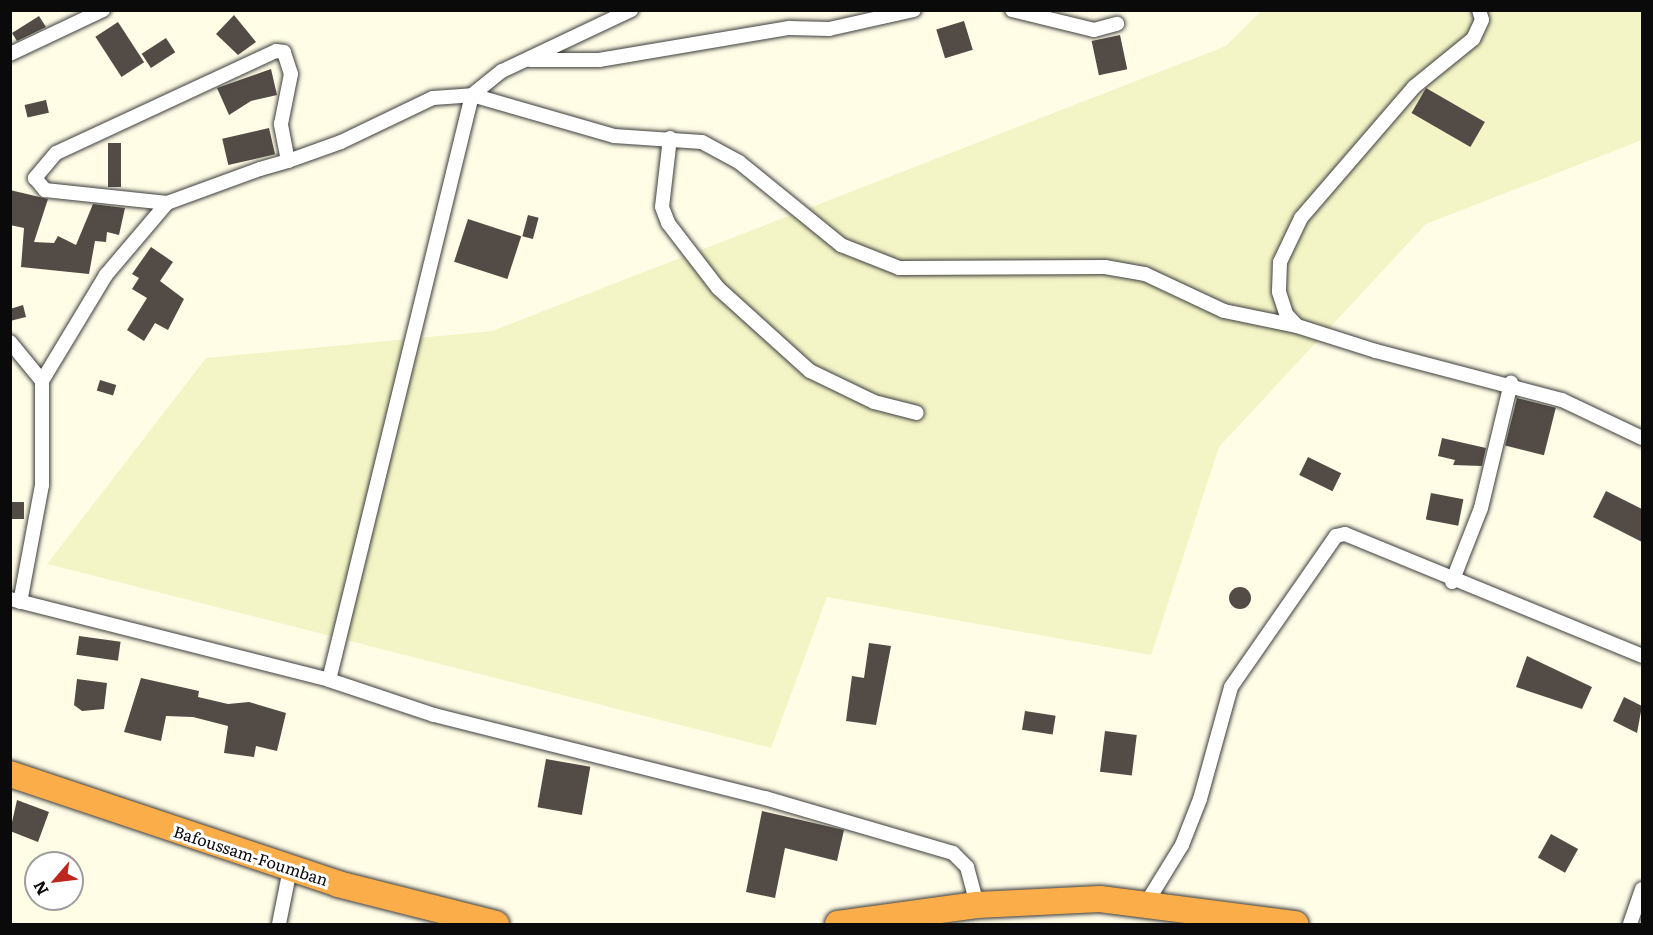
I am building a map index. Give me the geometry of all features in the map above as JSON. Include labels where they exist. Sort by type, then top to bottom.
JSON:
[{"type":"highway","name":"Bafoussam-Foumban","points":[[10,774],[290,869],[495,924]]},
{"type":"highway","points":[[838,924],[977,905],[1049,899],[1147,902],[1295,924]]},
{"type":"street","points":[[10,54],[104,10]]},
{"type":"street","points":[[329,680],[472,95],[502,70],[528,60],[631,10]]},
{"type":"street","points":[[528,60],[599,60],[789,28],[829,29],[914,10]]},
{"type":"street","points":[[1012,10],[1094,30],[1117,24]]},
{"type":"street","points":[[1297,326],[1286,314],[1279,292],[1280,262],[1301,218],[1414,87],[1473,39],[1482,20],[1479,10]]},
{"type":"street","points":[[288,161],[281,124],[291,74],[284,52],[276,51],[56,153],[34,178],[45,190],[167,203],[288,161],[383,125],[433,98],[472,95],[614,136],[670,138],[721,150],[841,245],[899,268],[1105,267],[1144,274],[1224,311],[1297,326],[1376,351],[1510,383],[1562,400],[1642,438]]},
{"type":"street","points":[[670,138],[662,207],[718,288],[810,371],[874,402],[917,413]]},
{"type":"street","points":[[167,203],[106,275],[42,381],[42,485],[15,600],[329,680],[434,715],[765,798],[953,853],[967,867],[977,905]]},
{"type":"street","points":[[10,342],[42,381]]},
{"type":"street","points":[[1452,582],[1481,508],[1510,383]]},
{"type":"street","points":[[1147,902],[1182,845],[1200,799],[1231,687],[1329,542],[1345,534],[1452,582],[1642,657]]},
{"type":"street","points":[[279,924],[290,869]]},
{"type":"street","points":[[1630,924],[1642,889]]},
{"type":"green space","points":[[1261,11],[1642,11],[1642,140],[1426,224],[1219,447],[1151,655],[827,597],[771,748],[47,564],[206,358],[492,331],[1226,46]]},
{"type":"building","points":[[234,15],[256,42],[238,55],[216,34]]},
{"type":"building","points":[[39,16],[46,27],[17,41],[12,33]]},
{"type":"building","points":[[964,21],[973,50],[945,58],[936,29]]},
{"type":"building","points":[[118,22],[144,62],[121,77],[95,37]]},
{"type":"building","points":[[1120,35],[1127,69],[1099,75],[1092,41]]},
{"type":"building","points":[[166,38],[175,52],[151,68],[142,54]]},
{"type":"building","points":[[271,69],[277,95],[251,101],[229,115],[217,88]]},
{"type":"building","points":[[1426,88],[1485,122],[1470,147],[1412,113]]},
{"type":"building","points":[[46,100],[49,113],[27,118],[25,105]]},
{"type":"building","points":[[269,128],[275,154],[228,165],[222,139]]},
{"type":"building","points":[[108,143],[121,143],[121,187],[108,187]]},
{"type":"building","points":[[10,190],[48,199],[34,242],[54,243],[58,236],[76,245],[93,204],[125,208],[119,235],[107,232],[106,242],[95,241],[89,274],[21,267],[24,228],[10,225]]},
{"type":"building","points":[[528,215],[539,218],[533,239],[522,236]]},
{"type":"building","points":[[468,219],[521,236],[507,279],[454,262]]},
{"type":"building","points":[[151,247],[173,262],[160,281],[184,299],[168,330],[155,323],[144,341],[127,330],[147,298],[132,289],[139,278],[132,274]]},
{"type":"building","points":[[23,305],[26,317],[10,321],[10,309]]},
{"type":"building","points":[[100,380],[116,385],[113,395],[97,391]]},
{"type":"building","points":[[1517,398],[1556,408],[1544,455],[1505,446]]},
{"type":"building","points":[[1442,438],[1486,448],[1482,466],[1453,465],[1455,460],[1438,456]]},
{"type":"building","points":[[1308,457],[1341,473],[1332,491],[1299,475]]},
{"type":"building","points":[[1606,491],[1642,509],[1642,542],[1593,517]]},
{"type":"building","points":[[1431,493],[1463,499],[1458,526],[1426,520]]},
{"type":"building","points":[[10,502],[24,502],[24,519],[10,519]]},
{"type":"building","points":[[1240,587],[1248,590],[1251,598],[1248,606],[1240,609],[1232,606],[1229,598],[1232,590]]},
{"type":"building","points":[[79,636],[121,642],[118,661],[76,655]]},
{"type":"building","points":[[869,643],[891,646],[876,725],[846,721],[852,676],[864,678]]},
{"type":"building","points":[[1527,656],[1592,687],[1582,709],[1516,687]]},
{"type":"building","points":[[141,678],[199,691],[198,697],[228,704],[249,702],[286,713],[277,751],[256,746],[254,757],[224,753],[228,726],[193,717],[166,716],[161,741],[124,732]]},
{"type":"building","points":[[77,679],[107,683],[104,709],[82,711],[74,705]]},
{"type":"building","points":[[1624,697],[1642,706],[1637,733],[1613,721]]},
{"type":"building","points":[[1025,711],[1056,716],[1053,735],[1022,730]]},
{"type":"building","points":[[1105,731],[1137,735],[1132,776],[1100,772]]},
{"type":"building","points":[[546,759],[590,767],[582,815],[537,807]]},
{"type":"building","points":[[17,800],[49,812],[38,842],[10,831]]},
{"type":"building","points":[[762,811],[844,830],[837,861],[785,848],[775,898],[746,892]]},
{"type":"building","points":[[1551,834],[1578,849],[1565,873],[1538,858]]}]
